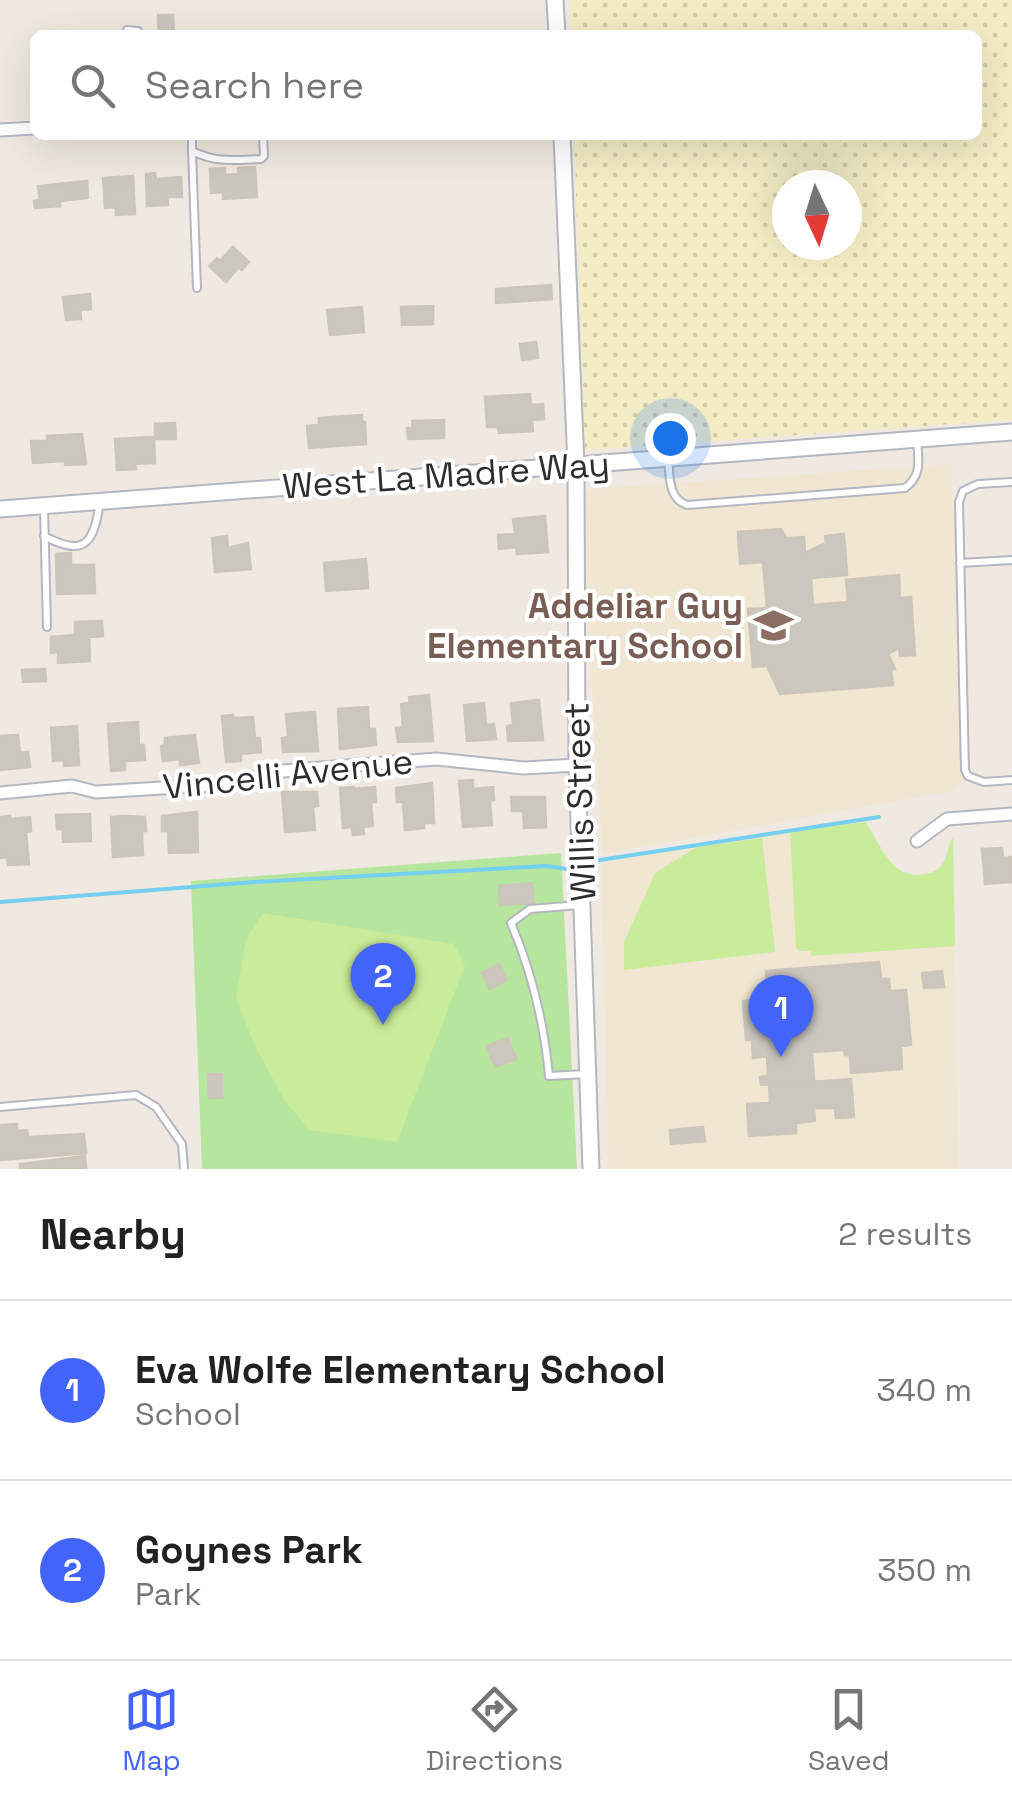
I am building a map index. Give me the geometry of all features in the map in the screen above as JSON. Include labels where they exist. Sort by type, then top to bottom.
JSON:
[{"type":"street","points":[[555,0],[557,30]]},
{"type":"street","points":[[0,130],[30,128]]},
{"type":"street","name":"Willis Street","points":[[562,140],[576,464],[577,765],[591,1169]]},
{"type":"street","name":"West La Madre Way","points":[[0,509],[1012,432]]},
{"type":"street","name":"Vincelli Avenue","points":[[0,792],[72,786],[96,792],[229,784],[270,772],[436,759],[524,768],[577,765]]},
{"type":"street","points":[[917,841],[948,820],[1012,814]]},
{"type":"lane","points":[[192,140],[197,288]]},
{"type":"lane","points":[[192,150],[210,160],[261,159],[263,140]]},
{"type":"lane","points":[[668,458],[673,494],[680,503],[688,505],[905,488],[915,481],[918,472],[918,438]]},
{"type":"lane","points":[[1012,482],[978,484],[963,491],[959,502],[965,770],[968,776],[984,782],[1012,780]]},
{"type":"lane","points":[[44,536],[70,548],[81,545],[96,527],[101,501]]},
{"type":"lane","points":[[44,505],[47,627]]},
{"type":"lane","points":[[960,563],[1012,560]]},
{"type":"lane","points":[[582,904],[530,909],[512,922],[537,998],[549,1076],[587,1074]]},
{"type":"lane","points":[[0,1107],[136,1095],[156,1107],[182,1144],[184,1169]]},
{"type":"shaded area","name":"Addeliar Guy Elementary School","points":[[951,464],[964,762],[968,776],[952,791],[603,854],[578,490]]},
{"type":"shaded area","points":[[867,823],[894,867],[913,875],[933,872],[945,860],[948,842],[953,838],[958,1169],[609,1169],[601,859],[790,830]]},
{"type":"green space","points":[[866,822],[886,857],[909,874],[925,874],[939,868],[953,838],[955,946],[811,956],[811,951],[796,948],[790,830]]},
{"type":"green space","points":[[762,838],[775,952],[624,970],[624,942],[655,873],[697,847]]},
{"type":"green space","points":[[561,853],[577,1169],[202,1169],[191,881]]},
{"type":"green space","points":[[263,913],[454,944],[465,965],[397,1142],[310,1130],[285,1101],[255,1046],[236,998],[246,939]]},
{"type":"sand","points":[[570,0],[1012,0],[1012,420],[585,450],[574,140],[982,140],[982,30],[571,30]]},
{"type":"building","points":[[158,15],[173,15],[174,30],[159,30]]},
{"type":"building","points":[[255,167],[257,197],[223,199],[223,192],[211,193],[210,169],[225,168],[225,175],[239,174],[238,168]]},
{"type":"building","points":[[155,173],[156,179],[181,177],[182,197],[167,197],[168,205],[147,206],[146,174]]},
{"type":"building","points":[[133,176],[135,214],[116,215],[116,207],[105,208],[103,178]]},
{"type":"building","points":[[87,181],[88,198],[35,208],[34,201],[40,200],[38,186]]},
{"type":"building","points":[[233,247],[249,262],[226,282],[209,266]]},
{"type":"building","points":[[551,285],[552,299],[496,303],[496,289]]},
{"type":"building","points":[[90,294],[91,309],[80,310],[81,319],[66,320],[63,297]]},
{"type":"building","points":[[433,306],[433,324],[402,325],[401,307]]},
{"type":"building","points":[[362,307],[364,332],[330,335],[327,310]]},
{"type":"building","points":[[536,342],[538,358],[522,360],[520,344]]},
{"type":"building","points":[[530,394],[531,405],[543,404],[544,419],[532,420],[533,431],[499,433],[498,427],[487,427],[485,397]]},
{"type":"building","points":[[362,415],[366,444],[309,448],[307,426],[319,425],[319,418]]},
{"type":"building","points":[[444,420],[444,438],[408,439],[407,428],[413,428],[412,421]]},
{"type":"building","points":[[175,423],[176,439],[155,439],[155,424]]},
{"type":"building","points":[[82,434],[86,464],[33,463],[31,441]]},
{"type":"building","points":[[154,437],[155,463],[117,470],[115,439]]},
{"type":"building","points":[[545,516],[548,552],[517,554],[516,547],[499,549],[498,535],[515,534],[513,519]]},
{"type":"building","points":[[781,529],[786,538],[804,537],[805,553],[826,543],[825,536],[844,534],[847,575],[811,578],[813,605],[848,602],[846,580],[899,575],[900,598],[911,597],[915,655],[900,656],[899,648],[888,654],[895,669],[891,669],[893,685],[780,694],[767,666],[753,667],[748,609],[767,608],[763,562],[740,564],[738,532]]},
{"type":"building","points":[[227,536],[228,548],[248,543],[251,569],[215,572],[212,538]]},
{"type":"building","points":[[71,553],[71,565],[94,565],[95,593],[57,594],[56,554]]},
{"type":"building","points":[[366,559],[368,588],[326,591],[324,563]]},
{"type":"building","points":[[102,621],[103,636],[89,637],[90,661],[58,663],[58,652],[51,653],[51,637],[75,635],[75,622]]},
{"type":"building","points":[[45,669],[46,681],[23,682],[22,670]]},
{"type":"building","points":[[429,695],[433,741],[398,742],[396,728],[403,727],[401,704],[410,703],[409,697]]},
{"type":"building","points":[[539,700],[543,740],[508,741],[507,726],[513,725],[511,703]]},
{"type":"building","points":[[484,703],[486,725],[494,724],[496,739],[467,741],[464,705]]},
{"type":"building","points":[[368,707],[369,729],[375,729],[376,745],[340,749],[338,709]]},
{"type":"building","points":[[315,712],[318,751],[283,752],[282,738],[288,737],[286,714]]},
{"type":"building","points":[[222,716],[253,717],[261,752],[241,754],[241,761],[226,762]]},
{"type":"building","points":[[138,722],[139,745],[144,745],[145,760],[125,761],[125,770],[111,771],[108,724]]},
{"type":"building","points":[[77,726],[79,765],[64,766],[64,760],[53,761],[51,728]]},
{"type":"building","points":[[18,735],[20,753],[28,752],[30,767],[0,770],[0,736]]},
{"type":"building","points":[[195,735],[199,763],[180,765],[180,759],[163,761],[161,746],[165,745],[165,738]]},
{"type":"building","points":[[473,780],[473,789],[493,787],[492,825],[463,827],[459,781]]},
{"type":"building","points":[[432,783],[434,823],[405,830],[403,802],[397,802],[396,788]]},
{"type":"building","points":[[375,787],[376,802],[371,802],[373,826],[363,827],[364,834],[353,835],[352,827],[343,828],[340,788]]},
{"type":"building","points":[[282,792],[317,792],[318,806],[313,807],[315,830],[285,832]]},
{"type":"building","points":[[511,797],[545,797],[546,827],[524,828],[523,811],[512,811]]},
{"type":"building","points":[[197,812],[198,852],[169,853],[168,831],[162,831],[162,816]]},
{"type":"building","points":[[90,814],[91,841],[63,842],[63,829],[57,829],[56,815]]},
{"type":"building","points":[[0,817],[30,817],[31,831],[26,832],[29,864],[8,865],[7,857],[0,858]]},
{"type":"building","points":[[111,817],[145,817],[143,855],[113,857]]},
{"type":"building","points":[[1002,848],[1003,858],[1012,857],[1012,882],[985,884],[982,849]]},
{"type":"building","points":[[532,883],[534,903],[500,905],[499,886]]},
{"type":"building","points":[[879,962],[881,979],[889,979],[890,991],[906,990],[911,1045],[901,1046],[902,1069],[851,1073],[850,1055],[845,1055],[844,1050],[812,1052],[814,1081],[761,1085],[760,1077],[768,1076],[767,1056],[753,1058],[752,1040],[746,1040],[743,1001],[760,999],[759,986],[767,986],[766,971]]},
{"type":"building","points":[[499,964],[507,980],[490,989],[482,973]]},
{"type":"building","points":[[942,971],[944,987],[924,988],[922,973]]},
{"type":"building","points":[[508,1038],[516,1059],[495,1067],[487,1046]]},
{"type":"building","points":[[208,1074],[222,1074],[222,1098],[209,1098]]},
{"type":"building","points":[[851,1079],[854,1117],[836,1118],[835,1108],[814,1108],[815,1121],[796,1123],[796,1133],[749,1136],[747,1104],[770,1103],[769,1085]]},
{"type":"building","points":[[17,1124],[17,1131],[27,1130],[28,1137],[84,1134],[86,1153],[0,1160],[0,1125]]},
{"type":"building","points":[[703,1127],[705,1141],[671,1144],[670,1130]]},
{"type":"building","points":[[85,1156],[86,1169],[20,1169],[20,1164]]},
{"type":"waterway","points":[[600,860],[879,817]]},
{"type":"waterway","points":[[0,902],[255,882],[546,866],[567,869]]},
{"type":"place","name":"Addeliar Guy Elementary School","points":[[773,626]]},
{"type":"place","name":"Goynes Park","points":[[383,1025]]},
{"type":"place","name":"Eva Wolfe Elementary School","points":[[781,1057]]}]
